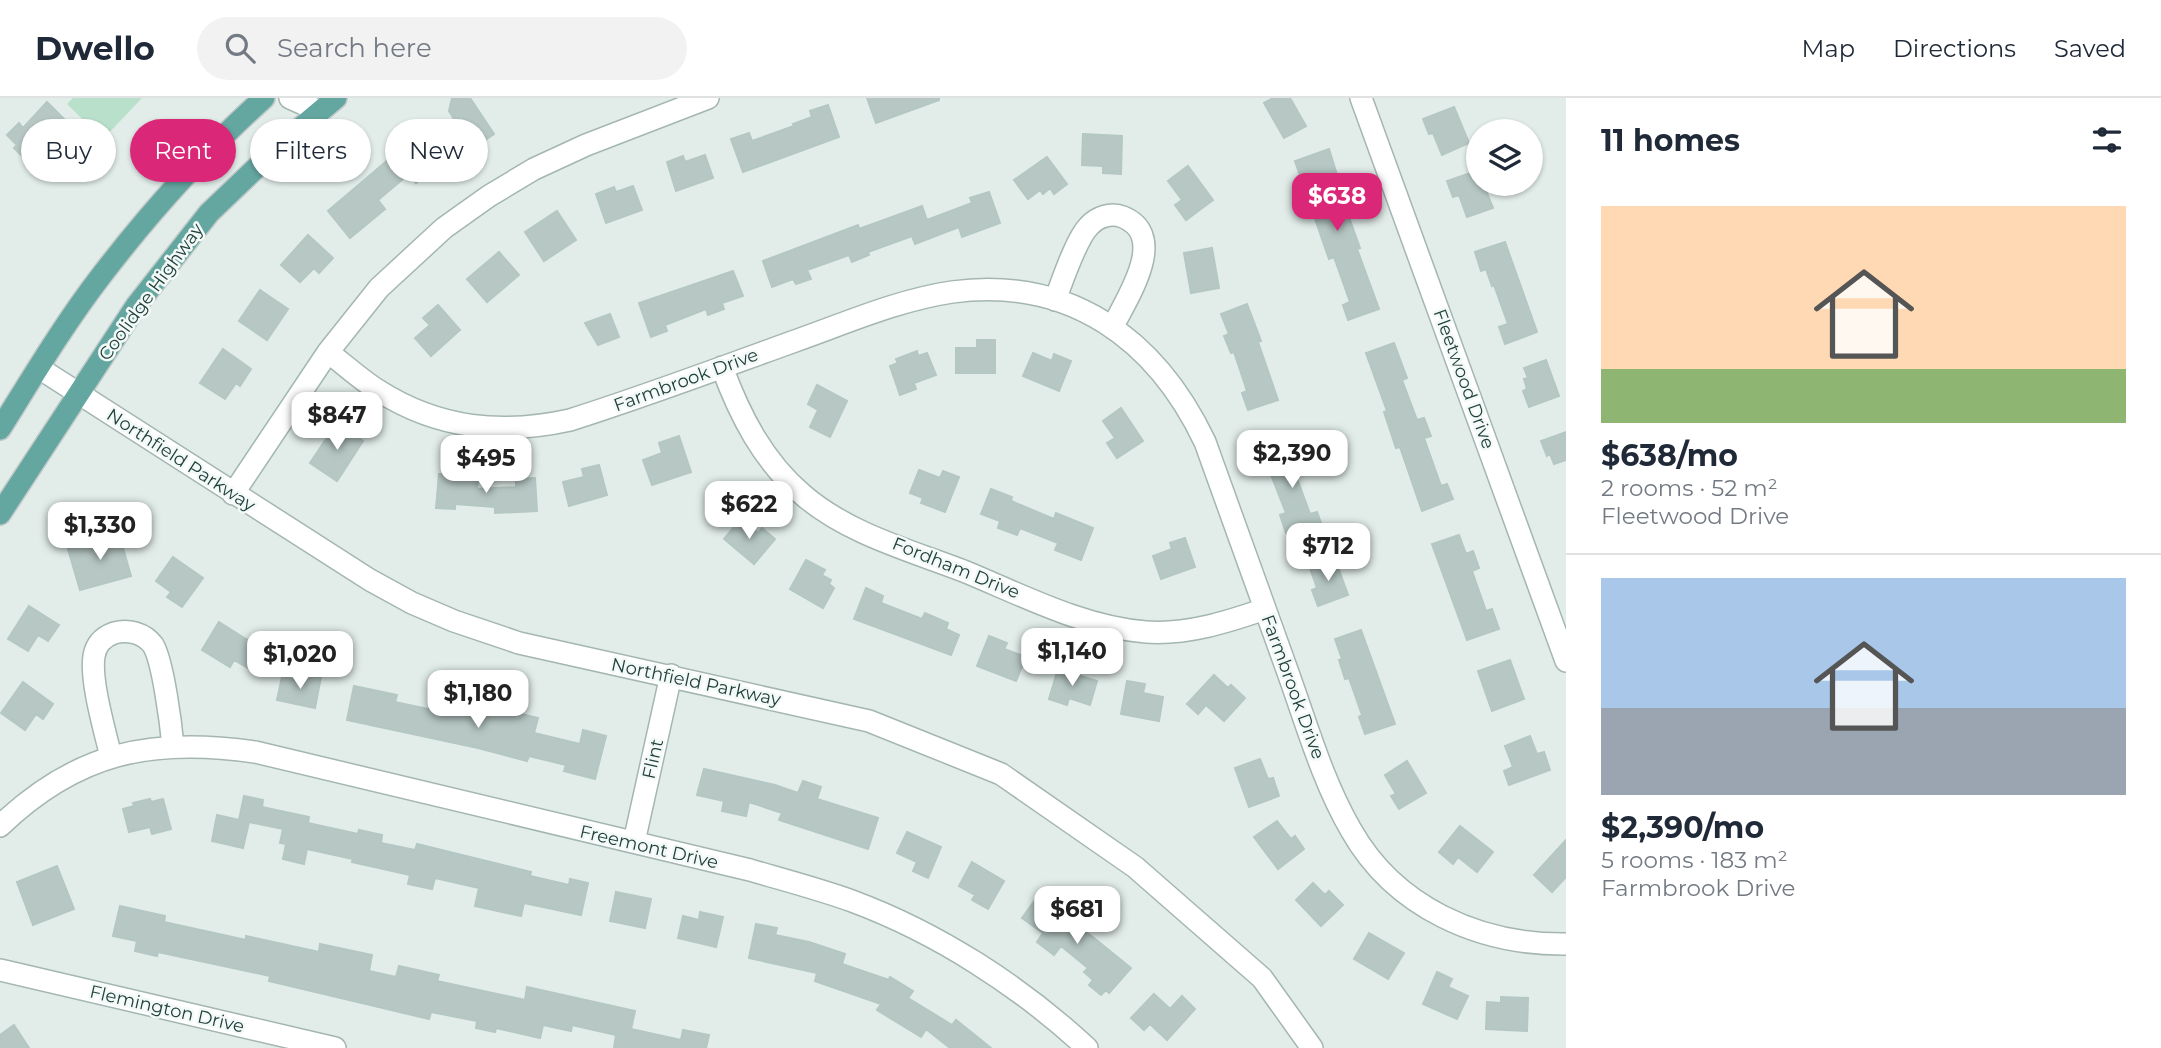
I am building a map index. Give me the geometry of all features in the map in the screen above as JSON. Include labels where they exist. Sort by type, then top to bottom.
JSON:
[{"type":"main road","points":[[0,429],[102,275],[149,216],[191,169],[264,98]]},
{"type":"main road","name":"Coolidge Highway","points":[[0,514],[136,306],[209,213],[323,102]]},
{"type":"street","points":[[290,98],[323,102]]},
{"type":"street","points":[[233,494],[328,352],[379,289],[444,228],[534,169],[586,145],[708,98]]},
{"type":"street","name":"Fleetwood Drive","points":[[1361,98],[1566,661]]},
{"type":"street","points":[[1055,300],[1088,226],[1106,215],[1126,218],[1140,231],[1145,251],[1135,282],[1113,326]]},
{"type":"street","name":"Farmbrook Drive","points":[[328,352],[379,391],[401,403],[475,428],[504,429],[570,420],[878,312],[950,292],[984,289],[1016,291],[1077,307],[1113,326],[1152,360],[1194,418],[1338,804],[1371,859],[1421,904],[1455,923],[1497,938],[1529,943],[1566,944]]},
{"type":"street","name":"Fordham Drive","points":[[722,367],[756,441],[776,467],[813,502],[855,527],[1062,612],[1118,629],[1149,632],[1200,628],[1222,624],[1265,609]]},
{"type":"street","name":"Northfield Parkway","points":[[38,368],[370,580],[412,603],[454,621],[530,645],[869,721],[1002,774],[1135,867],[1262,978],[1312,1048]]},
{"type":"street","points":[[111,757],[93,670],[94,654],[103,639],[119,631],[130,631],[146,638],[156,653],[173,746]]},
{"type":"street","name":"Flint","points":[[634,842],[671,675]]},
{"type":"street","name":"Freemont Drive","points":[[0,826],[34,795],[57,781],[111,757],[173,746],[255,752],[809,886],[881,914],[959,953],[1064,1027],[1087,1048]]},
{"type":"street","name":"Flemington Drive","points":[[0,970],[334,1048]]},
{"type":"green space","points":[[73,98],[142,98],[116,125],[116,119],[82,119],[67,104]]},
{"type":"building","points":[[452,98],[470,98],[484,119],[454,119],[449,111]]},
{"type":"building","points":[[867,98],[939,98],[939,100],[876,123]]},
{"type":"building","points":[[1273,98],[1290,98],[1306,126],[1284,138],[1264,103]]},
{"type":"building","points":[[47,102],[64,119],[31,119]]},
{"type":"building","points":[[828,105],[839,137],[743,172],[731,139],[749,133],[752,141],[794,126],[793,124],[812,117],[810,111]]},
{"type":"building","points":[[1454,107],[1466,136],[1466,144],[1442,155],[1433,133],[1429,134],[1423,119]]},
{"type":"building","points":[[19,123],[21,155],[14,148],[17,145],[7,135]]},
{"type":"building","points":[[488,125],[494,134],[488,138]]},
{"type":"building","points":[[1083,134],[1122,136],[1121,174],[1103,173],[1103,166],[1082,165]]},
{"type":"building","points":[[1329,149],[1337,175],[1326,179],[1336,212],[1346,209],[1379,309],[1348,320],[1343,305],[1350,302],[1334,257],[1329,259],[1295,161]]},
{"type":"building","points":[[705,155],[713,178],[676,191],[667,162],[683,156],[685,162]]},
{"type":"building","points":[[1047,157],[1067,184],[1054,194],[1050,188],[1043,194],[1040,190],[1028,199],[1014,180]]},
{"type":"building","points":[[385,163],[385,182],[399,182],[378,200],[385,209],[350,238],[328,211],[362,182],[371,182],[371,174]]},
{"type":"building","points":[[1188,166],[1213,200],[1186,220],[1175,205],[1182,200],[1168,181]]},
{"type":"building","points":[[1466,174],[1466,196],[1488,196],[1493,208],[1467,217],[1459,195],[1453,197],[1447,181]]},
{"type":"building","points":[[633,186],[642,210],[606,223],[596,194],[614,187],[616,192]]},
{"type":"building","points":[[989,192],[1000,223],[962,237],[959,227],[915,244],[912,236],[868,252],[869,255],[852,262],[849,255],[807,270],[811,279],[796,284],[793,279],[772,287],[763,261],[858,225],[859,229],[922,206],[927,220],[972,203],[970,198]]},
{"type":"building","points":[[557,211],[576,240],[544,261],[525,232]]},
{"type":"building","points":[[308,235],[333,258],[319,273],[314,268],[300,282],[281,265]]},
{"type":"building","points":[[1505,242],[1537,332],[1505,344],[1499,327],[1508,324],[1494,285],[1492,286],[1486,269],[1481,271],[1475,252]]},
{"type":"building","points":[[1212,248],[1219,288],[1191,293],[1184,253]]},
{"type":"building","points":[[499,252],[519,275],[487,302],[467,279]]},
{"type":"building","points":[[733,271],[743,296],[722,303],[724,309],[708,315],[706,309],[665,325],[667,331],[651,337],[639,303]]},
{"type":"building","points":[[260,290],[288,309],[267,340],[239,321]]},
{"type":"building","points":[[1247,304],[1278,400],[1248,410],[1242,393],[1247,391],[1234,352],[1231,353],[1224,336],[1229,334],[1221,314]]},
{"type":"building","points":[[438,305],[460,330],[431,356],[415,338],[430,325],[423,318]]},
{"type":"building","points":[[610,314],[619,337],[598,345],[585,323]]},
{"type":"building","points":[[977,340],[995,340],[995,373],[956,373],[956,348],[977,348]]},
{"type":"building","points":[[1394,343],[1407,378],[1402,380],[1417,420],[1424,418],[1431,436],[1424,438],[1441,486],[1447,484],[1453,499],[1422,511],[1400,447],[1396,448],[1384,412],[1387,411],[1366,353]]},
{"type":"building","points":[[223,349],[251,369],[240,386],[236,383],[225,399],[200,383]]},
{"type":"building","points":[[917,351],[918,356],[927,353],[936,375],[914,383],[916,389],[900,395],[890,366],[898,363],[896,359]]},
{"type":"building","points":[[1033,353],[1052,361],[1054,354],[1071,361],[1059,391],[1023,376]]},
{"type":"building","points":[[1546,360],[1559,396],[1529,407],[1523,391],[1527,389],[1524,379],[1528,378],[1524,368]]},
{"type":"building","points":[[817,385],[847,401],[830,437],[810,427],[818,410],[808,404]]},
{"type":"building","points":[[1121,408],[1143,441],[1117,458],[1107,443],[1115,438],[1103,421]]},
{"type":"building","points":[[337,423],[363,441],[337,481],[310,463]]},
{"type":"building","points":[[1566,432],[1566,460],[1554,464],[1550,454],[1547,456],[1541,441]]},
{"type":"building","points":[[1292,435],[1304,470],[1295,473],[1310,514],[1317,512],[1324,531],[1296,541],[1292,531],[1286,533],[1280,515],[1286,513],[1268,467],[1275,465],[1267,443]]},
{"type":"building","points":[[679,436],[691,472],[652,485],[643,460],[662,453],[659,443]]},
{"type":"building","points":[[599,465],[607,495],[569,506],[563,482],[584,477],[582,469]]},
{"type":"building","points":[[919,470],[940,478],[943,471],[959,477],[945,512],[921,503],[923,498],[910,493]]},
{"type":"building","points":[[439,474],[478,477],[477,489],[516,487],[516,479],[535,478],[537,511],[495,513],[495,507],[455,504],[455,509],[436,508]]},
{"type":"building","points":[[991,489],[1012,497],[1011,501],[1054,519],[1056,513],[1093,528],[1081,560],[1055,550],[1058,543],[1020,528],[1017,535],[998,528],[1000,521],[981,514]]},
{"type":"building","points":[[741,519],[758,533],[762,528],[775,539],[754,564],[724,539]]},
{"type":"building","points":[[119,534],[131,576],[80,590],[68,549]]},
{"type":"building","points":[[1459,535],[1466,554],[1473,551],[1479,568],[1472,571],[1486,611],[1492,609],[1499,629],[1467,640],[1432,544]]},
{"type":"building","points":[[1185,538],[1195,567],[1161,579],[1153,556],[1172,549],[1170,543]]},
{"type":"building","points":[[173,557],[203,578],[182,607],[167,597],[171,592],[156,581]]},
{"type":"building","points":[[1335,559],[1348,595],[1318,606],[1312,590],[1317,588],[1310,568]]},
{"type":"building","points":[[806,560],[825,570],[822,575],[831,580],[829,584],[834,588],[823,608],[790,589]]},
{"type":"building","points":[[866,588],[883,596],[881,603],[922,619],[925,613],[948,623],[946,629],[959,635],[951,655],[854,619]]},
{"type":"building","points":[[29,606],[59,625],[48,641],[38,635],[28,651],[8,639]]},
{"type":"building","points":[[219,622],[260,648],[248,668],[234,660],[230,667],[202,650]]},
{"type":"building","points":[[1361,630],[1395,724],[1365,734],[1359,717],[1362,715],[1349,678],[1345,679],[1335,639]]},
{"type":"building","points":[[989,636],[1007,643],[1004,649],[1026,657],[1016,681],[977,666]]},
{"type":"building","points":[[1510,660],[1524,699],[1492,711],[1478,671]]},
{"type":"building","points":[[1058,669],[1097,681],[1090,705],[1069,698],[1067,705],[1049,699]]},
{"type":"building","points":[[305,673],[321,677],[315,708],[277,700],[282,677],[303,681]]},
{"type":"building","points":[[1214,675],[1245,698],[1224,721],[1206,705],[1198,714],[1187,704]]},
{"type":"building","points":[[1127,681],[1145,684],[1143,693],[1163,697],[1159,721],[1121,714]]},
{"type":"building","points":[[23,682],[53,704],[43,719],[36,714],[25,730],[1,713]]},
{"type":"building","points":[[354,686],[397,695],[395,702],[442,712],[444,702],[487,711],[488,706],[538,718],[534,733],[580,744],[583,730],[606,736],[595,779],[564,771],[566,765],[529,756],[527,761],[347,720]]},
{"type":"building","points":[[1530,736],[1537,754],[1544,752],[1550,770],[1509,785],[1504,771],[1513,767],[1505,746]]},
{"type":"building","points":[[1260,759],[1268,779],[1273,778],[1279,796],[1249,807],[1235,768]]},
{"type":"building","points":[[1407,761],[1426,793],[1399,809],[1391,796],[1396,794],[1385,775]]},
{"type":"building","points":[[704,769],[798,793],[803,781],[821,787],[817,799],[878,818],[868,849],[779,820],[782,813],[749,802],[746,816],[722,811],[724,801],[697,795]]},
{"type":"building","points":[[244,796],[263,800],[262,807],[309,817],[308,823],[358,834],[359,830],[382,835],[381,843],[415,850],[417,844],[531,872],[530,876],[569,885],[570,879],[588,883],[581,915],[524,903],[521,916],[475,906],[479,888],[435,878],[432,889],[408,884],[410,875],[307,849],[304,864],[283,859],[286,844],[280,843],[283,829],[249,822],[243,848],[212,841],[217,815],[239,820]]},
{"type":"building","points":[[150,799],[151,802],[163,799],[171,829],[152,834],[150,827],[129,832],[123,809],[134,806],[133,803]]},
{"type":"building","points":[[1277,821],[1291,839],[1295,836],[1304,849],[1278,869],[1254,837]]},
{"type":"building","points":[[1460,826],[1493,852],[1477,872],[1458,857],[1453,864],[1439,852]]},
{"type":"building","points":[[907,832],[941,847],[928,878],[913,871],[917,862],[897,853]]},
{"type":"building","points":[[1566,840],[1566,877],[1552,892],[1534,875]]},
{"type":"building","points":[[972,862],[1004,881],[988,909],[972,900],[975,895],[959,886]]},
{"type":"building","points":[[57,866],[74,909],[33,925],[17,882]]},
{"type":"building","points":[[1313,883],[1325,895],[1329,891],[1343,905],[1321,926],[1296,900]]},
{"type":"building","points":[[616,892],[651,899],[645,928],[610,921]]},
{"type":"building","points":[[1038,896],[1131,968],[1109,993],[1106,990],[1101,995],[1089,985],[1093,980],[1084,972],[1088,968],[1061,946],[1054,955],[1037,942],[1043,933],[1022,918]]},
{"type":"building","points":[[120,906],[165,916],[164,922],[246,940],[246,936],[319,952],[320,944],[372,955],[369,971],[396,977],[399,966],[439,975],[437,981],[525,1000],[527,987],[635,1011],[631,1029],[681,1040],[683,1030],[709,1035],[706,1048],[614,1048],[616,1035],[572,1025],[571,1031],[543,1025],[540,1038],[496,1028],[495,1032],[476,1028],[477,1021],[431,1012],[429,1019],[269,981],[270,976],[158,952],[157,956],[135,951],[137,941],[113,936]]},
{"type":"building","points":[[700,912],[723,917],[716,947],[678,938],[683,916],[699,920]]},
{"type":"building","points":[[756,924],[777,928],[775,935],[809,942],[845,954],[842,964],[889,980],[890,977],[913,991],[908,998],[952,1025],[956,1020],[991,1048],[950,1048],[926,1029],[921,1037],[877,1010],[881,1004],[815,981],[817,973],[749,958]]},
{"type":"building","points":[[1369,933],[1404,953],[1388,979],[1354,959]]},
{"type":"building","points":[[1437,972],[1452,979],[1448,987],[1468,996],[1457,1019],[1423,1004]]},
{"type":"building","points":[[1154,994],[1170,1009],[1182,996],[1195,1009],[1167,1040],[1150,1024],[1144,1030],[1131,1018]]},
{"type":"building","points":[[1501,997],[1528,998],[1527,1031],[1486,1029],[1487,1002],[1501,1003]]},
{"type":"building","points":[[14,1025],[29,1048],[0,1048],[0,1035]]}]
